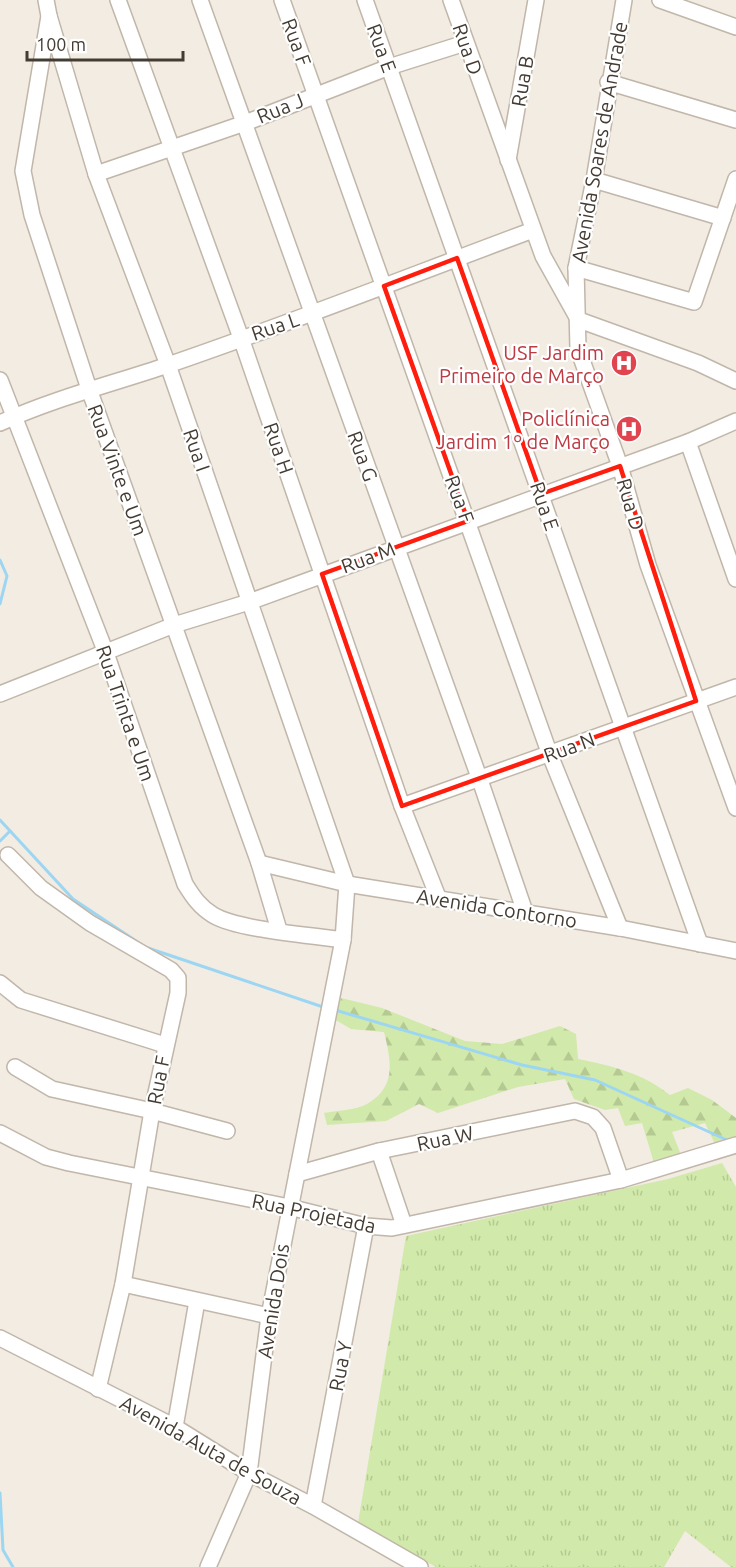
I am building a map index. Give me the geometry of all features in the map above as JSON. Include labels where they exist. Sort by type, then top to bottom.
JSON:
[{"type":"street","name":"Rua Vinte e Um","points":[[46,0],[49,16],[23,171],[32,215],[89,389],[259,863],[279,930]]},
{"type":"street","name":"Rua H","points":[[118,0],[241,338],[402,806],[438,897]]},
{"type":"street","name":"Rua G","points":[[200,0],[246,123],[525,912]]},
{"type":"street","name":"Rua F","points":[[282,0],[549,755],[620,928]]},
{"type":"street","name":"Rua E","points":[[365,0],[700,944]]},
{"type":"street","name":"Rua B","points":[[508,162],[536,0]]},
{"type":"street","name":"Avenida Soares de Andrade","points":[[579,320],[576,268],[594,180],[608,82],[624,0]]},
{"type":"street","points":[[660,0],[736,27]]},
{"type":"street","name":"Rua D","points":[[453,3],[465,43],[533,231],[543,256],[579,320],[578,349],[620,466],[648,565],[736,808]]},
{"type":"street","name":"Rua I","points":[[49,16],[96,174],[168,365],[347,884]]},
{"type":"street","name":"Rua J","points":[[96,174],[246,123],[316,94],[465,43]]},
{"type":"street","points":[[608,82],[736,120]]},
{"type":"street","points":[[576,268],[694,302],[736,179]]},
{"type":"street","points":[[594,180],[723,218]]},
{"type":"street","name":"Rua L","points":[[7,420],[89,389],[168,365],[533,231]]},
{"type":"street","points":[[579,320],[699,363],[736,381]]},
{"type":"street","name":"Rua Trinta e Um","points":[[0,380],[7,420],[106,653],[185,884],[197,903],[214,916],[232,923],[343,940]]},
{"type":"street","name":"Rua M","points":[[0,694],[174,625],[249,602],[688,441],[736,421]]},
{"type":"street","points":[[688,441],[736,579]]},
{"type":"street","name":"Rua N","points":[[402,806],[736,687]]},
{"type":"street","name":"Rua F","points":[[8,855],[41,888],[90,923],[171,970],[178,978],[178,993],[165,1045],[139,1179],[123,1284],[98,1389]]},
{"type":"street","name":"Avenida Contorno","points":[[259,863],[347,884],[620,928],[736,951]]},
{"type":"street","name":"Avenida Dois","points":[[208,1567],[249,1473],[269,1316],[343,940],[347,884]]},
{"type":"street","points":[[0,982],[21,1000],[165,1045]]},
{"type":"street","points":[[15,1067],[52,1089],[152,1111],[227,1131]]},
{"type":"street","name":"Rua W","points":[[297,1174],[379,1151],[575,1111],[594,1117],[603,1128],[621,1180]]},
{"type":"street","name":"Rua Projetada","points":[[0,1132],[46,1157],[139,1179],[289,1207],[366,1226],[392,1228],[621,1180],[730,1147]]},
{"type":"street","points":[[379,1151],[404,1225]]},
{"type":"street","name":"Rua Y","points":[[314,1506],[366,1226]]},
{"type":"street","points":[[123,1284],[269,1316]]},
{"type":"street","points":[[175,1427],[196,1301]]},
{"type":"street","name":"Avenida Auta de Souza","points":[[0,1338],[175,1427],[249,1473],[314,1506],[420,1567]]},
{"type":"highlighted area","points":[[457,258],[541,494],[620,466],[696,701],[402,806],[322,574],[468,521],[384,286]]},
{"type":"green space","points":[[341,998],[382,1008],[465,1041],[502,1044],[560,1026],[576,1034],[578,1059],[627,1071],[649,1081],[670,1095],[688,1088],[712,1100],[736,1118],[736,1137],[715,1144],[705,1123],[672,1132],[681,1155],[654,1163],[642,1123],[625,1126],[618,1108],[605,1110],[574,1099],[565,1079],[518,1087],[438,1113],[419,1104],[386,1121],[327,1125],[324,1113],[362,1106],[377,1097],[387,1081],[390,1063],[384,1032],[351,1029],[334,1019]]},
{"type":"green space","points":[[722,1163],[736,1187],[736,1567],[731,1567],[685,1531],[664,1567],[436,1567],[358,1523],[406,1236],[668,1179]]},
{"type":"waterway","points":[[0,560],[7,576],[0,604]]},
{"type":"waterway","points":[[0,820],[73,899],[145,947],[326,1008]]},
{"type":"waterway","points":[[0,841],[10,831]]},
{"type":"waterway","points":[[335,1010],[522,1065],[595,1080],[729,1141]]},
{"type":"waterway","points":[[0,1493],[3,1550],[13,1567]]},
{"type":"place","name":"USF Jardim Primeiro de Março","points":[[624,363]]},
{"type":"place","name":"Policlínica Jardim 1º de Março","points":[[629,429]]}]
